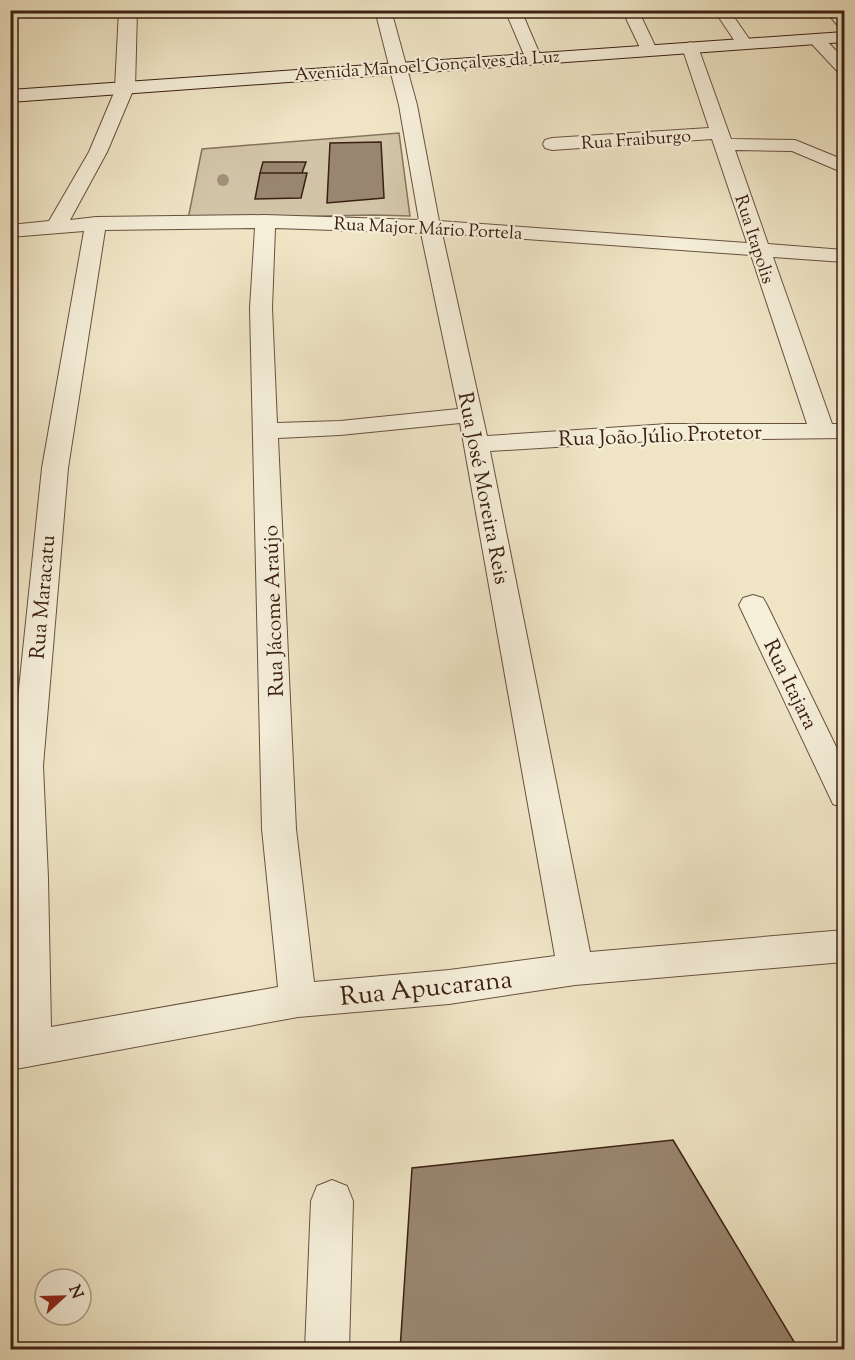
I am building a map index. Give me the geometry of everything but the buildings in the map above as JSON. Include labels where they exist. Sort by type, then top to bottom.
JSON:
[{"type":"main road","points":[[125,87],[128,10]]},
{"type":"main road","name":"Avenida Manoel Gonçalves da Luz","points":[[10,96],[397,69],[533,57],[844,37]]},
{"type":"street","name":"Rua José Moreira Reis","points":[[384,10],[397,69],[408,105],[430,225],[471,415],[575,969]]},
{"type":"street","points":[[513,10],[533,57]]},
{"type":"street","points":[[630,10],[649,50]]},
{"type":"street","points":[[721,10],[744,43]]},
{"type":"street","points":[[832,10],[844,23]]},
{"type":"street","points":[[816,39],[844,68]]},
{"type":"street","name":"Rua Itapolis","points":[[690,46],[758,250],[833,431]]},
{"type":"street","points":[[57,226],[98,152],[125,87]]},
{"type":"street","name":"Rua Fraiburgo","points":[[552,144],[722,138],[795,146],[844,167]]},
{"type":"street","name":"Rua Major Mário Portela","points":[[10,231],[96,223],[265,221],[430,225],[844,256]]},
{"type":"street","name":"Rua Jácome Araújo","points":[[265,221],[261,308],[279,829],[298,1000]]},
{"type":"street","name":"Rua Maracatu","points":[[21,1049],[31,878],[27,766],[54,468],[96,223]]},
{"type":"street","points":[[266,431],[352,427],[471,415]]},
{"type":"street","name":"Rua João Júlio Protetor","points":[[476,444],[668,432],[833,431]]},
{"type":"street","name":"Rua Itajara","points":[[753,605],[844,795]]},
{"type":"street","name":"Rua Apucarana","points":[[21,1049],[298,1000],[449,987],[575,969],[844,946]]},
{"type":"street","points":[[327,1350],[332,1201]]},
{"type":"shaded area","points":[[399,133],[410,216],[188,219],[202,149]]}]
